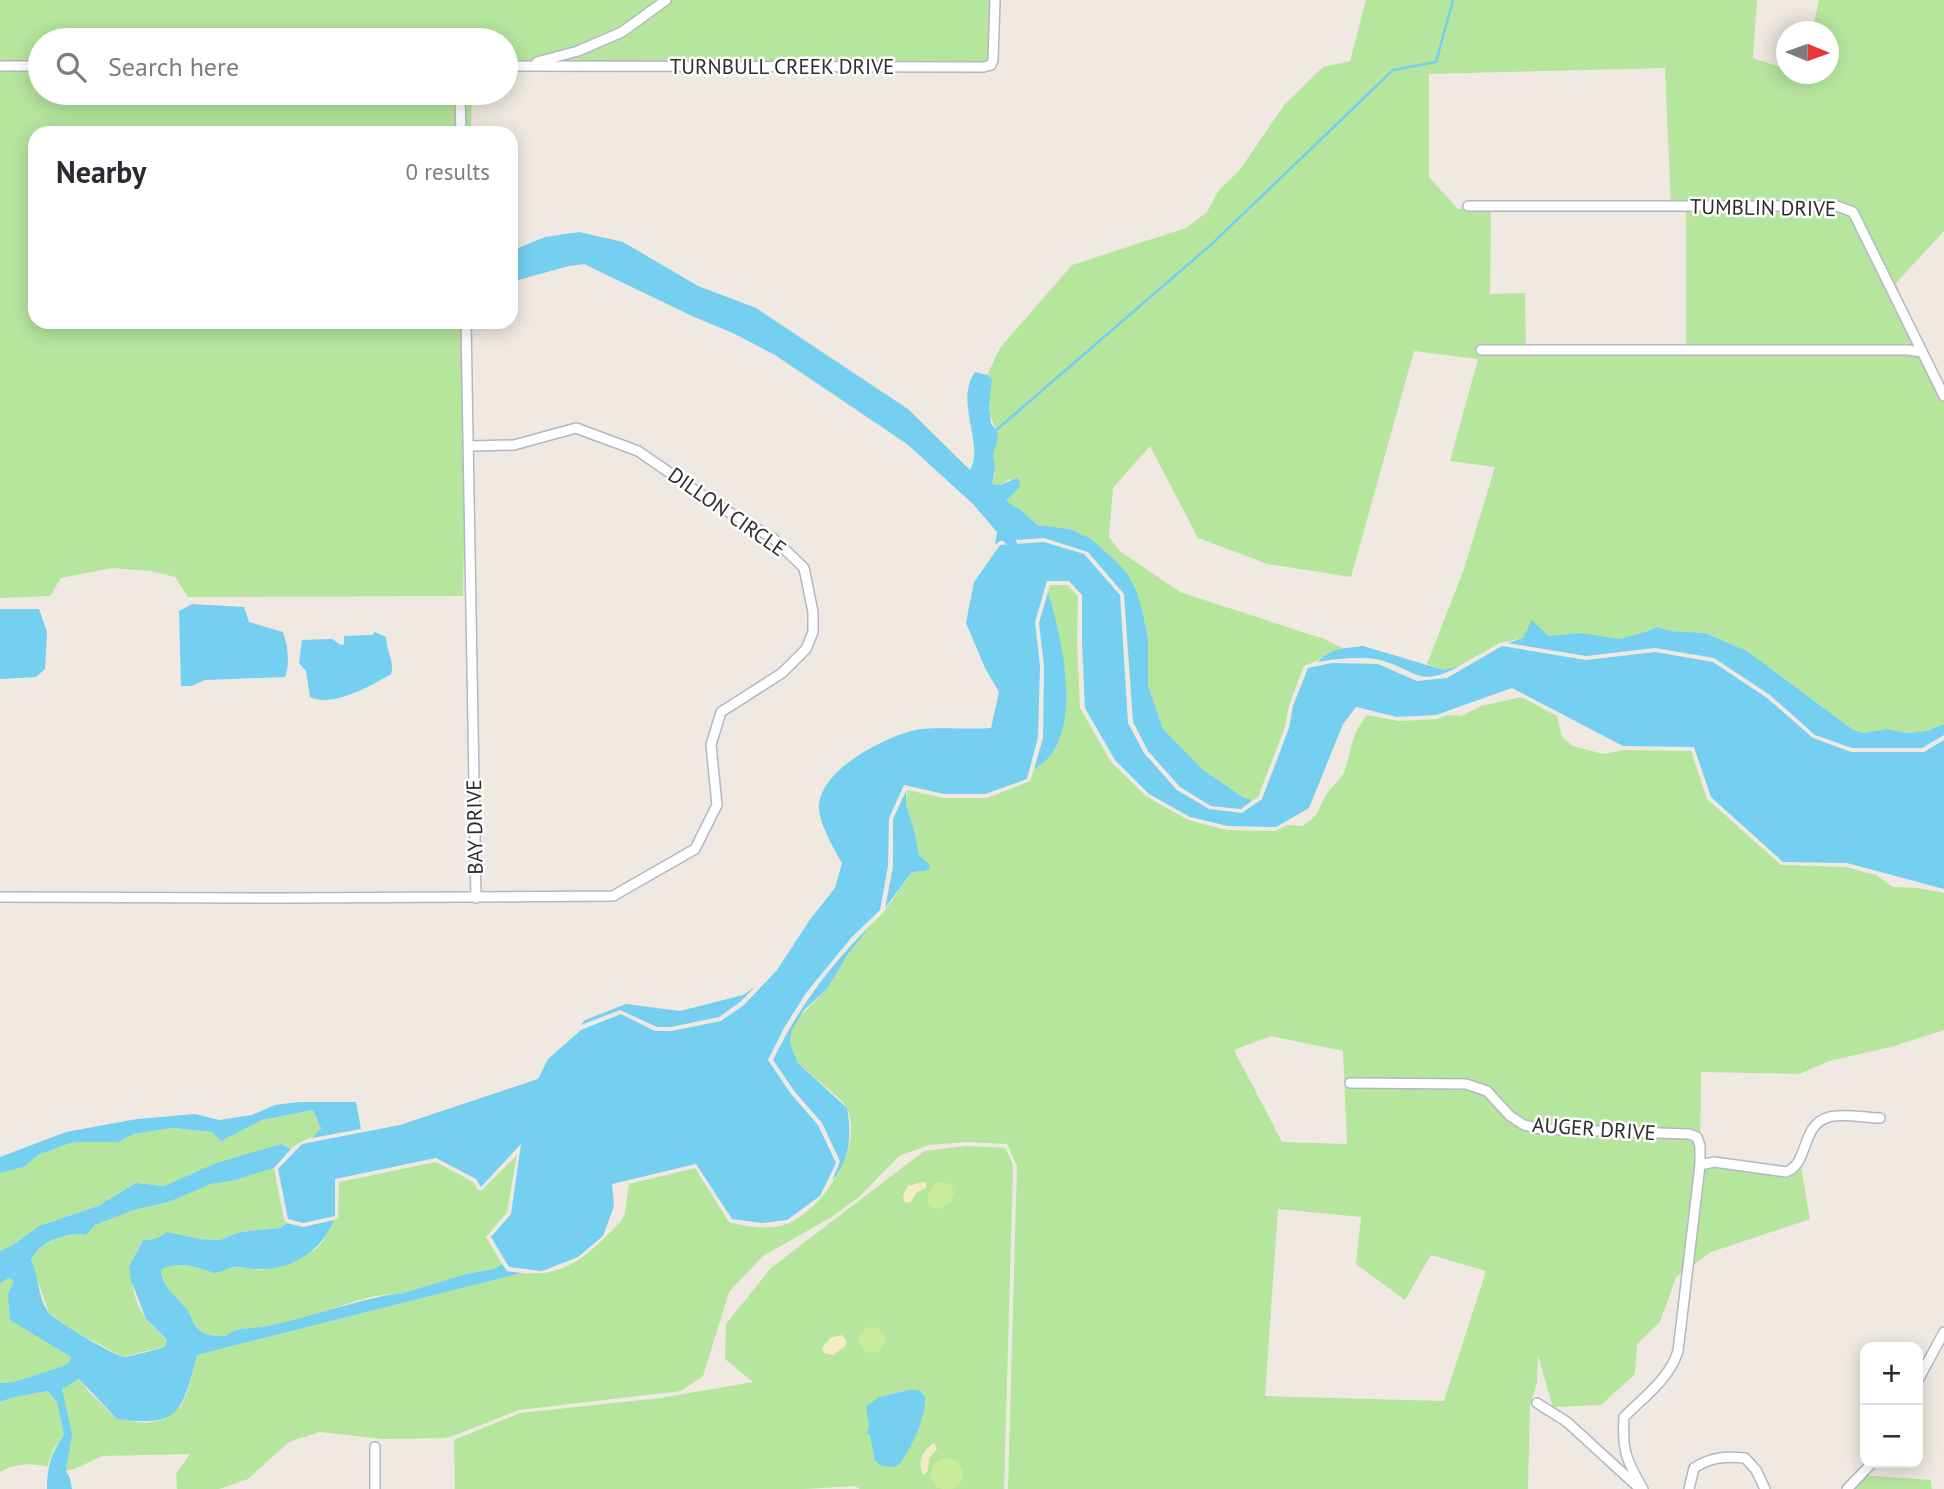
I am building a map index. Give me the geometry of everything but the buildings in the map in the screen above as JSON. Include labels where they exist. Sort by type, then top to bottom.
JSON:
[{"type":"street","points":[[518,64],[578,51],[622,32],[666,0]]},
{"type":"street","name":"TURNBULL CREEK DRIVE","points":[[518,66],[984,67],[990,65],[993,60],[995,0]]},
{"type":"street","points":[[0,66],[28,66]]},
{"type":"street","points":[[460,105],[461,126]]},
{"type":"street","name":"TUMBLIN DRIVE","points":[[1468,206],[1846,208],[1853,212],[1944,396]]},
{"type":"street","name":"BAY DRIVE","points":[[0,897],[476,898],[466,329]]},
{"type":"street","points":[[1480,350],[1921,352]]},
{"type":"street","name":"DILLON CIRCLE","points":[[470,446],[514,445],[576,428],[638,451],[712,502],[774,539],[804,568],[812,600],[813,632],[806,649],[782,673],[721,712],[711,745],[717,805],[695,849],[613,896],[476,898]]},
{"type":"street","name":"AUGER DRIVE","points":[[1350,1083],[1466,1084],[1487,1091],[1510,1115],[1524,1125],[1541,1129],[1689,1134],[1697,1137],[1700,1165]]},
{"type":"street","points":[[1641,1489],[1623,1444],[1625,1417],[1675,1362],[1700,1165],[1714,1162],[1786,1172],[1796,1165],[1810,1130],[1818,1123],[1830,1117],[1880,1118]]},
{"type":"street","points":[[1923,1371],[1944,1332]]},
{"type":"street","points":[[1537,1403],[1567,1422],[1641,1489]]},
{"type":"street","points":[[374,1489],[375,1447]]},
{"type":"street","points":[[1689,1489],[1694,1468],[1703,1462],[1724,1456],[1745,1458],[1756,1470],[1765,1489]]},
{"type":"street","points":[[1847,1489],[1867,1468]]},
{"type":"green space","points":[[0,0],[991,0],[991,63],[518,68],[518,28],[28,28],[28,105],[472,105],[471,126],[28,126],[28,329],[468,329],[463,596],[188,597],[175,577],[150,571],[112,568],[61,578],[50,596],[0,598]]},
{"type":"green space","points":[[1366,0],[1757,0],[1753,58],[1776,66],[1776,84],[1839,84],[1839,21],[1814,21],[1819,0],[1944,0],[1944,231],[1896,283],[1924,360],[1944,397],[1944,724],[1927,731],[1907,733],[1887,729],[1863,733],[1852,729],[1747,651],[1705,633],[1670,631],[1657,627],[1619,639],[1592,635],[1523,638],[1500,643],[1459,666],[1444,670],[1427,664],[1464,569],[1495,467],[1450,461],[1478,359],[1414,351],[1351,577],[1268,564],[1198,538],[1150,446],[1113,488],[1109,537],[1121,552],[1180,592],[1324,639],[1344,649],[1304,666],[1289,705],[1285,727],[1258,797],[1253,800],[1244,798],[1202,769],[1163,730],[1148,686],[1148,639],[1142,609],[1128,575],[1090,538],[1070,529],[1037,525],[1021,510],[1005,501],[1019,488],[1010,479],[1000,485],[991,484],[995,474],[993,453],[997,432],[990,415],[987,375],[1000,348],[1072,265],[1186,228],[1207,212],[1219,190],[1239,171],[1285,104],[1323,67],[1350,61]],"holes":[[[1665,68],[1671,207],[1686,208],[1686,345],[1526,354],[1525,293],[1490,294],[1491,208],[1458,209],[1429,177],[1429,74]]]},
{"type":"green space","points":[[1050,585],[1067,585],[1078,596],[1080,708],[1111,762],[1146,796],[1188,820],[1227,830],[1275,831],[1287,825],[1302,826],[1314,817],[1327,793],[1343,774],[1355,736],[1367,715],[1398,721],[1437,719],[1448,715],[1461,716],[1481,706],[1521,697],[1557,716],[1562,737],[1573,746],[1603,754],[1624,750],[1691,751],[1707,799],[1781,865],[1846,867],[1876,875],[1893,887],[1944,893],[1944,1030],[1891,1047],[1829,1061],[1799,1074],[1701,1072],[1700,1155],[1760,1171],[1801,1167],[1810,1219],[1711,1252],[1676,1277],[1660,1322],[1637,1344],[1635,1374],[1601,1405],[1553,1407],[1538,1356],[1537,1383],[1530,1405],[1528,1489],[1008,1489],[1017,1166],[1007,1144],[967,1142],[929,1145],[899,1156],[859,1197],[830,1218],[763,1256],[729,1292],[703,1376],[681,1391],[519,1410],[444,1438],[384,1439],[319,1432],[289,1442],[248,1479],[219,1489],[177,1489],[176,1474],[190,1454],[102,1456],[66,1471],[69,1454],[62,1388],[80,1379],[88,1391],[117,1419],[146,1423],[165,1419],[181,1406],[197,1355],[522,1273],[553,1271],[566,1267],[589,1252],[621,1221],[625,1213],[629,1184],[695,1168],[729,1222],[775,1227],[803,1215],[817,1203],[840,1170],[851,1133],[850,1116],[842,1101],[798,1063],[790,1043],[792,1030],[796,1020],[827,989],[863,933],[883,913],[912,872],[919,872],[930,865],[919,856],[906,805],[907,790],[944,798],[987,798],[1030,781],[1034,769],[1050,755],[1060,736],[1065,713],[1066,687],[1059,635],[1048,592]],"holes":[[[1271,1036],[1343,1051],[1347,1144],[1282,1142],[1234,1050]],[[1278,1209],[1361,1217],[1356,1264],[1405,1300],[1431,1255],[1486,1271],[1444,1401],[1265,1396]]]},
{"type":"green space","points":[[313,1110],[321,1128],[291,1149],[281,1144],[216,1163],[164,1186],[136,1183],[98,1206],[39,1226],[0,1251],[0,1173],[24,1167],[38,1155],[73,1142],[118,1142],[134,1134],[172,1128],[212,1132],[222,1140],[262,1120]]},
{"type":"green space","points":[[967,1146],[1006,1148],[1013,1166],[1004,1489],[860,1489],[855,1486],[805,1489],[455,1489],[454,1440],[520,1413],[661,1398],[753,1382],[725,1359],[726,1324],[771,1268],[924,1151]]},
{"type":"green space","points":[[517,1155],[507,1212],[486,1237],[502,1264],[494,1269],[466,1274],[400,1294],[361,1299],[295,1321],[239,1329],[226,1336],[208,1335],[199,1330],[162,1277],[161,1270],[173,1265],[194,1267],[213,1273],[231,1267],[261,1270],[296,1261],[316,1249],[334,1220],[338,1218],[339,1182],[436,1162],[473,1182],[478,1190],[482,1190]]},
{"type":"green space","points":[[274,1168],[284,1220],[287,1223],[280,1228],[240,1232],[220,1240],[199,1239],[168,1232],[155,1239],[143,1240],[132,1270],[134,1290],[141,1311],[167,1341],[166,1346],[123,1357],[69,1328],[49,1313],[31,1261],[46,1244],[62,1237],[86,1235],[95,1225],[134,1210],[169,1202],[211,1184],[232,1181]]},
{"type":"green space","points":[[938,1182],[951,1184],[954,1193],[950,1203],[939,1209],[930,1207],[927,1200],[930,1190]]},
{"type":"green space","points":[[9,1278],[14,1281],[13,1289],[39,1337],[71,1357],[70,1363],[63,1366],[14,1382],[0,1383],[0,1283]]},
{"type":"green space","points":[[872,1327],[881,1331],[885,1340],[881,1349],[872,1353],[863,1349],[859,1340],[863,1331]]},
{"type":"green space","points":[[48,1391],[57,1402],[64,1435],[54,1448],[47,1467],[23,1465],[0,1472],[0,1402]]},
{"type":"green space","points":[[947,1458],[958,1463],[963,1474],[958,1485],[947,1490],[936,1485],[931,1474],[936,1463]]},
{"type":"green space","points":[[1860,1475],[1931,1480],[1932,1489],[1850,1489]]},
{"type":"sand","points":[[926,1182],[926,1188],[917,1192],[910,1203],[904,1202],[903,1196],[908,1186]]},
{"type":"sand","points":[[842,1335],[846,1346],[833,1355],[824,1353],[822,1348],[830,1338]]},
{"type":"sand","points":[[934,1443],[937,1449],[929,1459],[928,1471],[924,1475],[920,1466],[922,1457]]},
{"type":"water","points":[[579,232],[623,242],[698,286],[756,308],[908,409],[970,470],[974,449],[967,396],[969,384],[975,372],[987,375],[992,379],[989,406],[991,423],[997,432],[998,440],[993,453],[995,469],[992,484],[1000,485],[1017,478],[1020,482],[1019,488],[1006,501],[1037,525],[1070,529],[1090,538],[1128,575],[1142,609],[1148,639],[1148,686],[1163,729],[1202,769],[1244,798],[1253,800],[1241,809],[1211,806],[1180,787],[1148,751],[1133,722],[1124,594],[1088,552],[1044,538],[1000,541],[995,545],[997,532],[973,504],[907,444],[775,355],[735,334],[584,264],[518,280],[518,248],[545,237]]},
{"type":"water","points":[[1044,542],[1084,554],[1120,595],[1128,723],[1144,753],[1177,790],[1209,809],[1242,813],[1262,799],[1308,668],[1332,663],[1378,664],[1417,681],[1447,678],[1502,646],[1586,660],[1655,652],[1713,662],[1767,698],[1813,738],[1851,752],[1924,752],[1944,740],[1944,889],[1847,863],[1783,862],[1711,797],[1694,747],[1623,746],[1512,688],[1436,715],[1397,717],[1356,707],[1343,724],[1309,808],[1276,827],[1228,826],[1190,817],[1149,794],[1115,760],[1085,708],[1082,595],[1069,581],[1047,581],[1035,622],[1040,666],[1038,737],[1027,779],[985,794],[944,794],[904,785],[889,818],[888,866],[880,910],[851,938],[806,993],[768,1060],[791,1094],[818,1125],[836,1163],[820,1196],[787,1220],[762,1223],[732,1219],[696,1164],[612,1184],[614,1206],[603,1236],[578,1257],[542,1271],[509,1267],[491,1237],[511,1214],[521,1144],[481,1187],[476,1179],[436,1158],[335,1179],[335,1216],[303,1223],[288,1219],[278,1169],[302,1144],[400,1125],[538,1079],[548,1059],[581,1030],[621,1014],[655,1031],[672,1031],[721,1021],[744,1005],[777,970],[811,918],[835,888],[842,863],[819,811],[823,791],[831,779],[855,758],[898,735],[928,729],[991,728],[999,692],[985,668],[966,623],[974,582],[1000,545]]},
{"type":"water","points":[[1048,592],[1064,661],[1065,713],[1061,736],[1050,755],[1034,769],[1043,738],[1044,667],[1039,623]]},
{"type":"water","points":[[192,604],[244,607],[249,622],[283,632],[288,654],[285,677],[205,680],[192,686],[181,686],[179,611]]},
{"type":"water","points":[[0,609],[39,609],[47,632],[45,669],[36,677],[0,679]]},
{"type":"water","points":[[1532,620],[1548,636],[1580,633],[1619,639],[1657,627],[1670,631],[1705,633],[1747,651],[1852,729],[1863,733],[1887,729],[1907,733],[1927,731],[1944,724],[1944,735],[1922,748],[1852,748],[1815,735],[1770,695],[1714,658],[1655,648],[1586,656],[1508,643],[1523,638]]},
{"type":"water","points":[[375,632],[386,637],[392,665],[391,674],[340,698],[319,700],[310,697],[306,671],[299,663],[302,640],[332,639],[341,645],[344,644],[344,636],[372,635]]},
{"type":"water","points":[[1363,646],[1444,670],[1459,666],[1446,673],[1426,677],[1373,659],[1349,658],[1318,662],[1333,651]]},
{"type":"water","points":[[906,791],[906,805],[919,855],[930,868],[912,872],[885,908],[893,867],[893,819]]},
{"type":"water","points":[[870,926],[848,954],[827,989],[804,1010],[792,1030],[790,1043],[798,1063],[847,1108],[848,1147],[843,1165],[832,1181],[840,1161],[822,1123],[795,1092],[773,1060],[816,989],[841,956]]},
{"type":"water","points":[[755,987],[719,1017],[671,1027],[657,1027],[620,1010],[581,1025],[585,1020],[626,1004],[680,1011],[743,995]]},
{"type":"water","points":[[298,1102],[356,1102],[361,1129],[312,1138],[321,1128],[313,1110],[262,1120],[221,1141],[212,1132],[172,1128],[134,1134],[118,1142],[73,1142],[38,1155],[24,1167],[0,1173],[0,1157],[66,1132],[137,1119],[195,1114],[219,1120],[252,1115],[275,1105]]},
{"type":"water","points":[[281,1144],[291,1149],[274,1168],[232,1181],[211,1184],[169,1202],[134,1210],[95,1225],[86,1235],[62,1236],[46,1243],[34,1254],[31,1261],[42,1301],[49,1313],[85,1337],[124,1357],[166,1346],[167,1340],[146,1319],[131,1280],[129,1267],[143,1240],[155,1239],[168,1232],[199,1239],[220,1240],[240,1232],[280,1228],[287,1223],[303,1227],[334,1220],[329,1231],[314,1249],[285,1266],[258,1269],[234,1267],[213,1273],[180,1265],[161,1270],[167,1287],[188,1311],[197,1328],[215,1336],[226,1336],[239,1329],[279,1324],[376,1297],[400,1294],[466,1274],[494,1269],[502,1264],[507,1271],[522,1273],[197,1355],[182,1402],[175,1411],[154,1421],[117,1419],[79,1379],[62,1389],[72,1434],[66,1471],[72,1489],[47,1489],[51,1461],[64,1435],[57,1402],[48,1391],[0,1402],[0,1383],[14,1382],[63,1366],[69,1363],[71,1357],[10,1320],[8,1294],[14,1281],[9,1278],[0,1283],[0,1251],[39,1226],[98,1206],[136,1183],[164,1186],[216,1163]]},
{"type":"water","points":[[918,1390],[925,1396],[921,1423],[899,1465],[884,1466],[875,1461],[870,1435],[867,1433],[869,1426],[866,1406],[880,1397]]},
{"type":"waterway","points":[[994,432],[1214,242],[1393,70],[1436,62],[1453,0]]},
{"type":"waterway","points":[[1002,530],[1012,544]]}]
